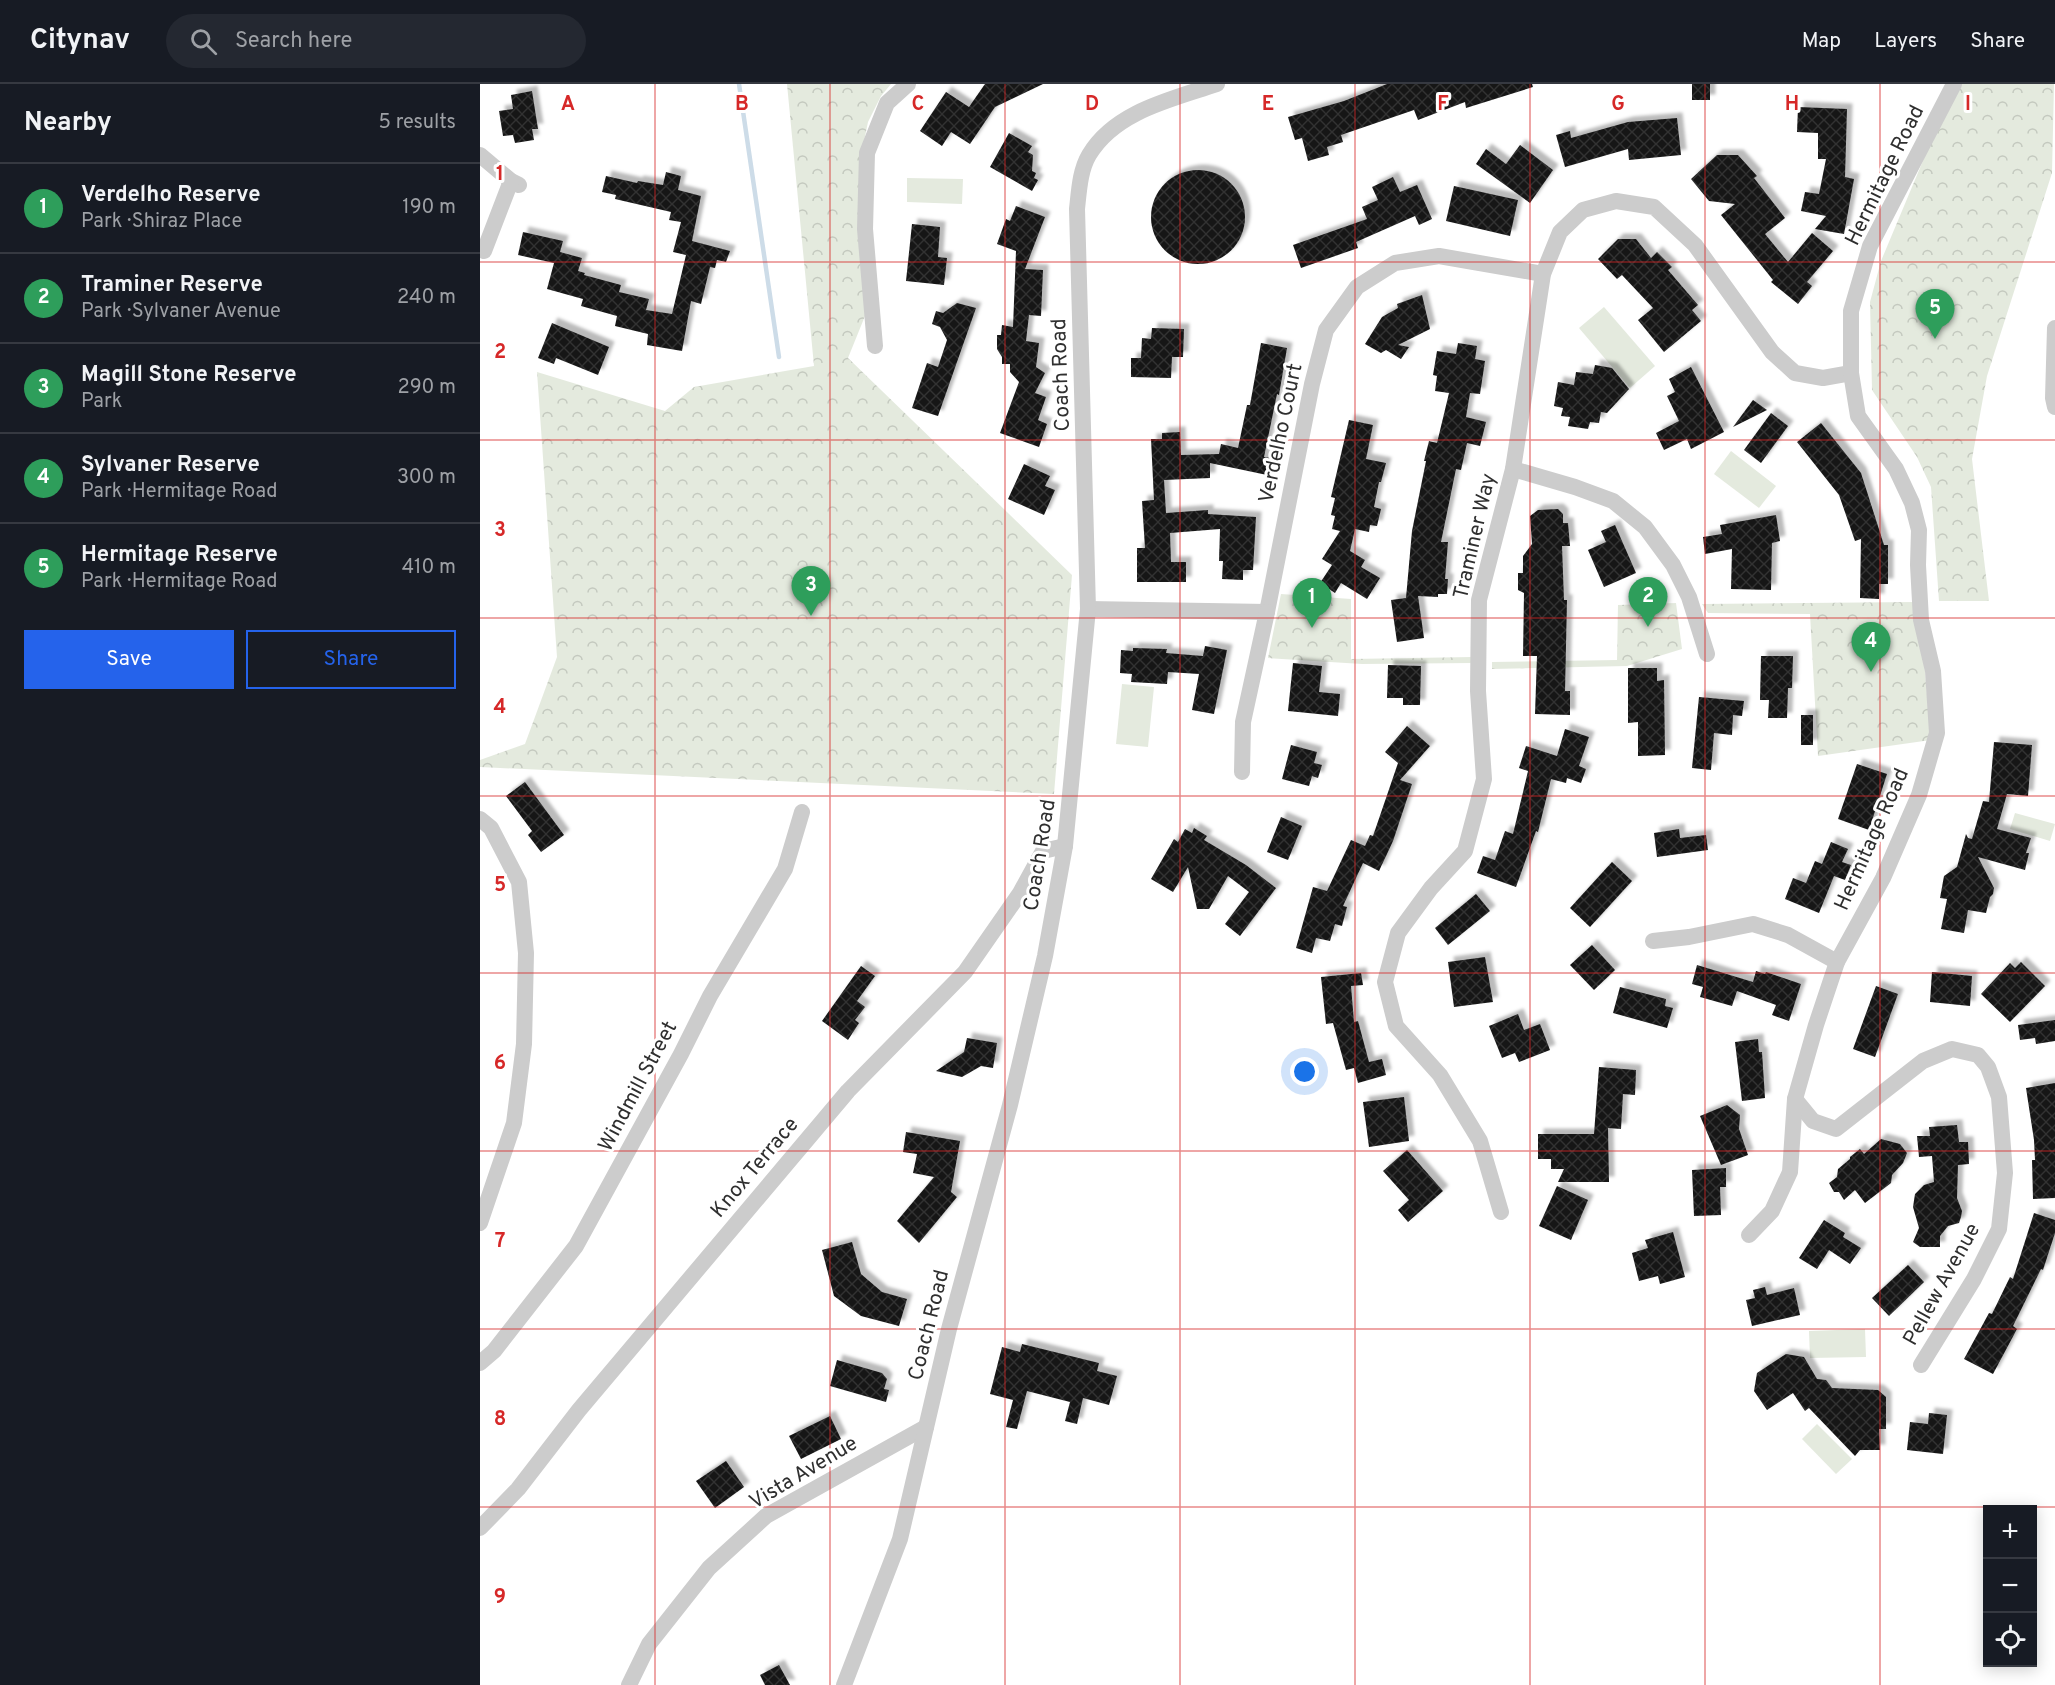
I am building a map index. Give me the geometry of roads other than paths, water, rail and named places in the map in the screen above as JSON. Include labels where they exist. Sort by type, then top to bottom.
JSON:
[{"type":"street","points":[[875,345],[865,229],[867,153],[887,103],[908,84]]},
{"type":"street","name":"Coach Road","points":[[844,1685],[900,1539],[949,1329],[1010,1105],[1045,956],[1065,846],[1088,609],[1077,209],[1079,188],[1089,155],[1114,127],[1146,109],[1217,84]]},
{"type":"street","name":"Hermitage Road","points":[[1749,1235],[1772,1210],[1790,1172],[1796,1099],[1816,1025],[1837,962],[1883,878],[1918,795],[1937,733],[1934,671],[1921,620],[1919,530],[1912,503],[1896,470],[1858,416],[1851,373],[1851,311],[1870,246],[1954,84]]},
{"type":"street","points":[[480,155],[515,183],[484,251]]},
{"type":"street","name":"Traminer Way","points":[[1501,1212],[1480,1141],[1440,1075],[1396,1026],[1385,982],[1398,933],[1431,888],[1465,851],[1484,779],[1479,691],[1479,600],[1513,469],[1543,273],[1560,232],[1583,210],[1616,201],[1654,207],[1695,245],[1772,352],[1795,373],[1823,378],[1851,373]]},
{"type":"street","name":"Verdelho Court","points":[[1242,772],[1243,723],[1312,384],[1326,330],[1357,286],[1395,262],[1439,256],[1543,273]]},
{"type":"street","points":[[2055,328],[2053,398],[2055,407]]},
{"type":"street","points":[[1513,469],[1613,501],[1645,527],[1673,565],[1685,589],[1707,654]]},
{"type":"street","points":[[1088,609],[1267,612]]},
{"type":"street","name":"Windmill Street","points":[[480,1363],[494,1351],[576,1246],[681,1054],[710,996],[785,868],[802,812]]},
{"type":"street","points":[[480,819],[491,828],[519,882],[526,953],[524,1044],[514,1123],[480,1223]]},
{"type":"street","name":"Knox Terrace","points":[[480,1528],[518,1489],[579,1410],[848,1091],[965,972],[1020,893],[1043,851],[1065,846]]},
{"type":"street","points":[[1653,941],[1689,937],[1754,924],[1788,935],[1837,962]]},
{"type":"street","name":"Pellew Avenue","points":[[1796,1099],[1813,1121],[1836,1129],[1923,1061],[1952,1049],[1978,1055],[1988,1067],[1999,1097],[2005,1173],[1999,1229],[1974,1279],[1921,1365]]},
{"type":"street","name":"Vista Avenue","points":[[629,1685],[649,1644],[709,1568],[766,1516],[926,1427]]},
{"type":"waterway","points":[[739,84],[779,357]]},
{"type":"place","name":"Hermitage Reserve","points":[[1935,339]]},
{"type":"place","name":"Magill Stone Reserve","points":[[811,616]]},
{"type":"place","name":"Traminer Reserve","points":[[1648,627]]},
{"type":"place","name":"Verdelho Reserve","points":[[1312,628]]},
{"type":"place","name":"Sylvaner Reserve","points":[[1871,672]]}]
